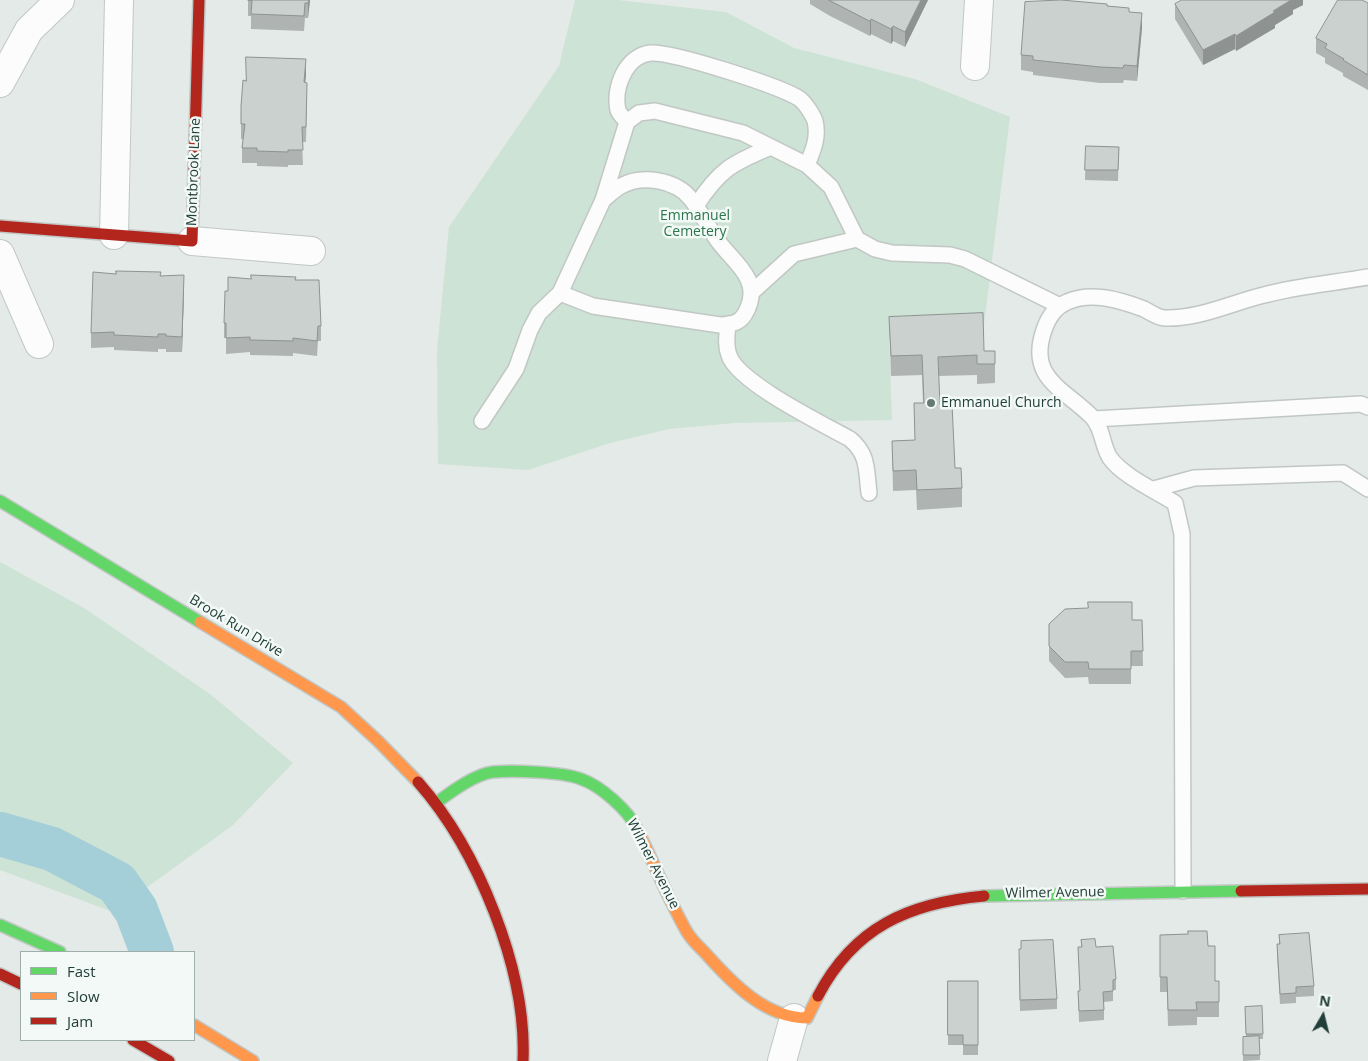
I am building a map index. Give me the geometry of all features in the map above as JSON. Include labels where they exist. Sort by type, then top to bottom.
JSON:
[{"type":"street","points":[[0,83],[29,30],[60,0]]},
{"type":"street","points":[[114,235],[118,0]]},
{"type":"street","name":"Montbrook Lane","points":[[0,226],[192,241],[199,0]]},
{"type":"street","points":[[975,66],[979,0]]},
{"type":"street","points":[[192,241],[311,251]]},
{"type":"street","points":[[0,254],[39,344]]},
{"type":"street","name":"Brook Run Drive","points":[[0,501],[341,707],[387,748],[436,803]]},
{"type":"street","name":"Wilmer Avenue","points":[[436,803],[460,786],[492,772],[556,774],[582,779],[604,793],[631,816],[688,934],[694,941],[722,972],[744,992],[770,1009],[794,1018],[807,1018],[823,986],[850,948],[893,918],[917,907],[958,898],[1000,894],[1368,889]]},
{"type":"street","points":[[436,803],[474,867],[507,951],[514,973],[524,1026],[523,1061]]},
{"type":"street","points":[[0,925],[58,951]]},
{"type":"street","points":[[0,974],[20,984]]},
{"type":"street","points":[[782,1061],[794,1018]]},
{"type":"street","points":[[195,1026],[253,1061]]},
{"type":"street","points":[[135,1041],[169,1061]]},
{"type":"lane","points":[[626,122],[618,111],[618,94],[625,71],[635,58],[650,53],[681,58],[767,85],[801,100],[815,120],[816,143],[807,165]]},
{"type":"lane","points":[[482,421],[516,369],[530,330],[539,314],[560,293],[603,200],[626,122],[639,113],[655,111],[743,133],[807,165],[831,187],[856,239],[875,249],[892,253],[950,255],[965,259],[1060,306]]},
{"type":"lane","points":[[696,206],[710,183],[737,161],[771,147]]},
{"type":"lane","points":[[560,293],[593,306],[728,324],[736,324],[744,317],[752,293],[750,280],[735,258],[719,243],[690,198],[676,186],[656,180],[634,180],[621,186],[603,200]]},
{"type":"lane","points":[[752,293],[794,254],[856,239]]},
{"type":"lane","points":[[1184,891],[1182,534],[1175,503],[1126,474],[1110,458],[1094,419],[1054,386],[1043,370],[1041,355],[1043,334],[1049,316],[1060,306],[1065,302],[1085,296],[1108,299],[1143,309],[1163,318],[1200,314],[1265,295],[1368,277]]},
{"type":"lane","points":[[728,324],[726,345],[729,357],[737,368],[762,388],[850,439],[860,448],[865,456],[869,494]]},
{"type":"lane","points":[[1094,419],[1361,404],[1368,407]]},
{"type":"lane","points":[[1154,489],[1194,478],[1343,473],[1368,489]]},
{"type":"green space","name":"Emmanuel Cemetery","points":[[575,0],[618,0],[726,12],[794,48],[915,79],[1010,117],[983,332],[889,337],[892,420],[735,423],[669,429],[610,443],[528,470],[438,464],[437,350],[449,227],[559,66]]},
{"type":"green space","points":[[0,562],[84,608],[210,694],[293,763],[233,825],[113,912],[0,870]]},
{"type":"building","points":[[248,0],[309,0],[308,3],[305,3],[304,16],[251,14],[252,1]]},
{"type":"building","points":[[829,0],[921,0],[905,32],[893,26],[891,29],[871,19],[870,21]]},
{"type":"building","points":[[1061,0],[1107,4],[1107,6],[1129,8],[1129,12],[1142,13],[1137,66],[1124,65],[1123,68],[1100,67],[1033,60],[1033,56],[1021,55],[1025,2]]},
{"type":"building","points":[[1182,0],[1291,0],[1236,36],[1235,34],[1203,50],[1175,4]]},
{"type":"building","points":[[1338,0],[1362,0],[1368,3],[1368,75],[1325,48],[1327,44],[1316,38]]},
{"type":"building","points":[[246,57],[306,59],[304,82],[307,83],[306,127],[302,127],[303,150],[288,150],[288,152],[257,151],[257,148],[242,148],[245,124],[241,124],[241,106],[243,80],[246,81]]},
{"type":"building","points":[[1086,146],[1119,147],[1118,170],[1085,170]]},
{"type":"building","points":[[116,271],[161,272],[160,276],[184,275],[182,337],[166,336],[166,334],[158,334],[158,337],[114,335],[114,332],[91,333],[93,272],[116,274]]},
{"type":"building","points":[[251,275],[296,277],[295,280],[319,280],[321,326],[318,326],[317,341],[293,338],[293,341],[250,340],[250,337],[226,338],[226,323],[224,323],[225,291],[228,291],[228,277],[251,279]]},
{"type":"building","name":"Emmanuel Church","points":[[983,313],[984,351],[995,351],[995,364],[977,364],[977,355],[938,357],[940,405],[952,404],[955,468],[961,468],[962,488],[917,490],[916,470],[893,471],[892,441],[915,440],[914,403],[924,403],[922,355],[891,356],[889,317]]},
{"type":"building","points":[[1088,602],[1132,602],[1132,620],[1142,620],[1143,651],[1131,651],[1131,669],[1089,669],[1088,662],[1065,662],[1049,646],[1049,624],[1065,609],[1088,608]]},
{"type":"building","points":[[1188,931],[1207,931],[1208,946],[1215,946],[1215,981],[1219,981],[1219,1002],[1196,1002],[1197,1010],[1168,1010],[1167,977],[1160,977],[1160,935],[1188,934]]},
{"type":"building","points":[[1309,933],[1314,986],[1296,987],[1296,993],[1280,994],[1277,944],[1280,944],[1279,935]]},
{"type":"building","points":[[1095,939],[1096,947],[1113,946],[1116,979],[1113,980],[1113,991],[1103,992],[1104,1010],[1079,1011],[1078,947],[1082,947],[1081,940]]},
{"type":"building","points":[[1053,940],[1057,999],[1020,1000],[1019,949],[1021,949],[1021,941]]},
{"type":"building","points":[[948,981],[978,981],[978,1045],[963,1045],[963,1035],[948,1035]]},
{"type":"building","points":[[1262,1006],[1263,1034],[1246,1034],[1245,1007]]},
{"type":"building","points":[[1259,1036],[1260,1055],[1243,1055],[1243,1037]]},
{"type":"waterway","points":[[0,834],[52,849],[117,883],[136,910],[152,951]]},
{"type":"traffic: fast","points":[[0,501],[200,622]]},
{"type":"traffic: fast","points":[[436,803],[463,784],[486,773],[513,771],[562,775],[581,779],[597,787],[621,807],[637,829]]},
{"type":"traffic: fast","points":[[984,896],[1241,891]]},
{"type":"traffic: fast","points":[[0,925],[58,951]]},
{"type":"traffic: slow","points":[[200,622],[341,707],[418,782]]},
{"type":"traffic: slow","points":[[637,829],[689,935],[739,988],[764,1006],[792,1016],[807,1018],[818,996]]},
{"type":"traffic: slow","points":[[195,1026],[253,1061]]},
{"type":"traffic: jam","points":[[0,226],[192,241],[199,0]]},
{"type":"traffic: jam","points":[[418,782],[440,810],[460,841],[479,876],[494,913],[517,989],[522,1026],[523,1061]]},
{"type":"traffic: jam","points":[[1241,891],[1368,889]]},
{"type":"traffic: jam","points":[[818,996],[832,972],[849,952],[886,923],[931,905],[957,899],[984,896]]},
{"type":"traffic: jam","points":[[0,974],[20,984]]},
{"type":"traffic: jam","points":[[135,1041],[169,1061]]},
{"type":"place","name":"Emmanuel Church","points":[[931,403]]}]
